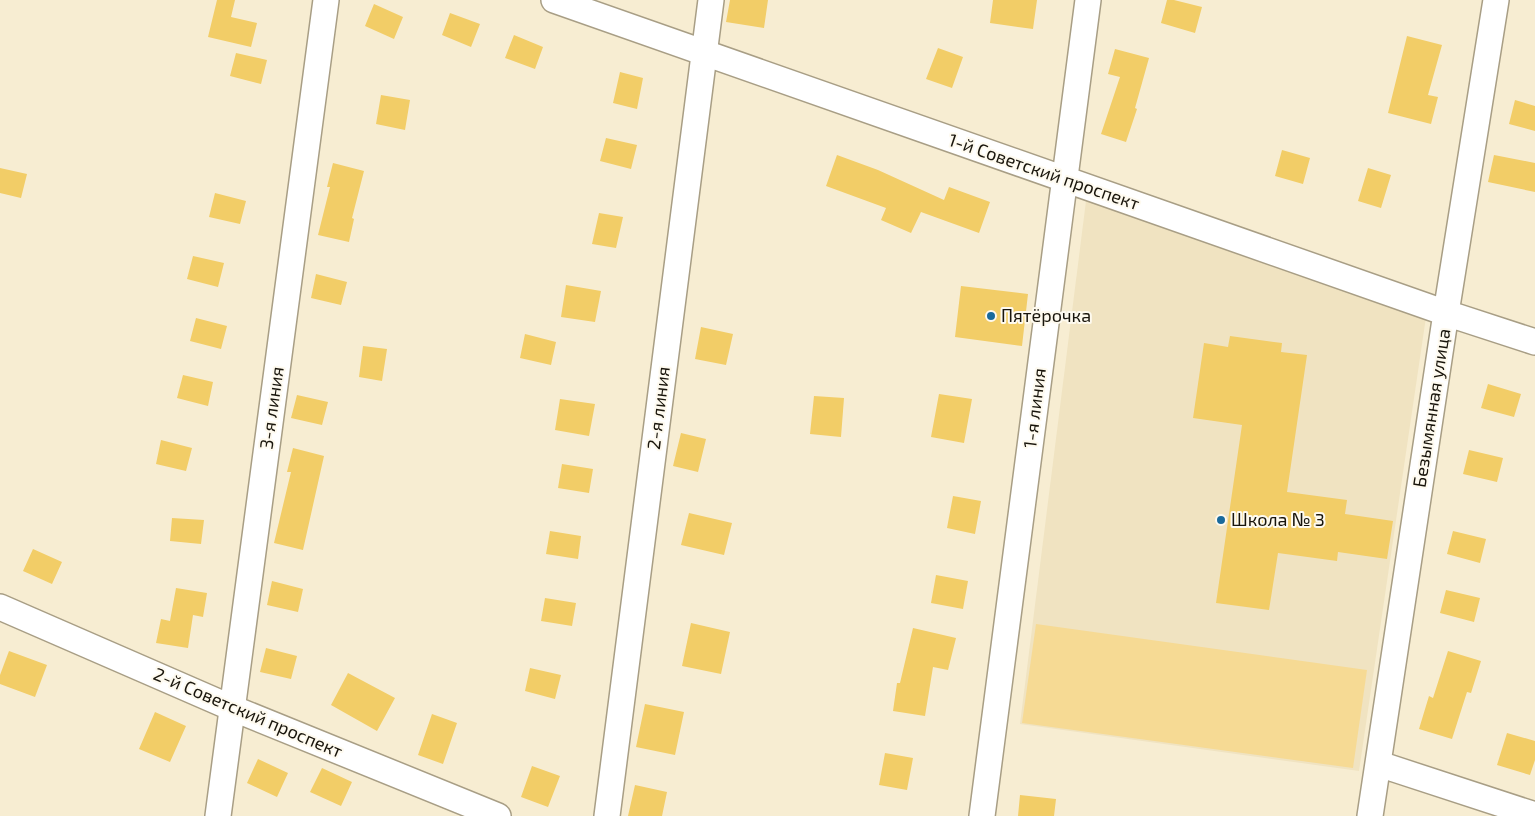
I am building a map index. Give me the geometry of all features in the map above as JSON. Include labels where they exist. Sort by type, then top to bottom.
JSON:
[{"type":"street","name":"3-я линия","points":[[218,816],[326,0]]},
{"type":"street","name":"1-й Советский проспект","points":[[554,0],[1064,180],[1446,313],[1535,342]]},
{"type":"street","name":"2-я линия","points":[[607,816],[711,0]]},
{"type":"street","name":"1-я линия","points":[[982,816],[1088,0]]},
{"type":"street","name":"Безымянная улица","points":[[1370,816],[1446,313],[1496,0]]},
{"type":"street","name":"2-й Советский проспект","points":[[0,606],[232,708],[498,816]]},
{"type":"street","points":[[1379,764],[1535,814]]},
{"type":"shaded area","name":"Школа № 3","points":[[1086,201],[1426,317],[1359,771],[1020,724]]},
{"type":"shaded area","points":[[1036,624],[1367,670],[1353,768],[1022,723]]},
{"type":"building","points":[[217,0],[235,0],[231,17],[257,23],[251,47],[208,37]]},
{"type":"building","points":[[730,0],[768,0],[764,28],[726,22]]},
{"type":"building","points":[[993,0],[1037,0],[1033,29],[990,23]]},
{"type":"building","points":[[1167,0],[1202,7],[1195,33],[1161,23]]},
{"type":"building","points":[[374,4],[403,17],[394,39],[365,26]]},
{"type":"building","points":[[450,13],[480,24],[471,47],[442,35]]},
{"type":"building","points":[[514,35],[543,47],[535,69],[505,58]]},
{"type":"building","points":[[1407,36],[1442,45],[1428,95],[1438,97],[1431,124],[1388,113]]},
{"type":"building","points":[[938,48],[963,57],[952,88],[926,79]]},
{"type":"building","points":[[1115,49],[1149,58],[1135,108],[1137,109],[1126,142],[1101,134],[1120,77],[1108,74]]},
{"type":"building","points":[[236,53],[267,60],[261,84],[230,76]]},
{"type":"building","points":[[620,72],[643,78],[637,109],[613,103]]},
{"type":"building","points":[[381,95],[410,100],[405,130],[376,124]]},
{"type":"building","points":[[1515,100],[1535,106],[1535,131],[1509,124]]},
{"type":"building","points":[[606,138],[637,145],[631,169],[600,161]]},
{"type":"building","points":[[1282,150],[1310,158],[1303,184],[1275,176]]},
{"type":"building","points":[[837,155],[878,170],[944,200],[949,187],[990,202],[979,233],[921,212],[911,233],[881,220],[886,208],[826,186]]},
{"type":"building","points":[[1494,155],[1535,163],[1535,192],[1488,182]]},
{"type":"building","points":[[333,163],[364,171],[352,218],[354,219],[349,242],[318,235],[330,187],[327,187]]},
{"type":"building","points":[[0,168],[27,174],[21,198],[0,193]]},
{"type":"building","points":[[1368,168],[1391,175],[1381,208],[1358,201]]},
{"type":"building","points":[[215,193],[246,201],[240,224],[209,217]]},
{"type":"building","points":[[599,213],[623,217],[616,248],[592,244]]},
{"type":"building","points":[[193,256],[224,263],[218,287],[187,279]]},
{"type":"building","points":[[316,274],[347,282],[341,305],[311,298]]},
{"type":"building","points":[[566,285],[601,291],[595,322],[561,317]]},
{"type":"building","name":"Пятёрочка","points":[[961,286],[1028,294],[1022,346],[955,337]]},
{"type":"building","points":[[196,318],[227,326],[221,349],[190,341]]},
{"type":"building","points":[[701,327],[733,334],[726,365],[695,359]]},
{"type":"building","points":[[525,334],[556,342],[551,365],[520,358]]},
{"type":"building","points":[[1230,336],[1282,343],[1281,352],[1307,355],[1287,492],[1347,500],[1345,514],[1393,521],[1387,559],[1338,552],[1337,561],[1278,553],[1269,610],[1216,603],[1242,425],[1193,418],[1204,343],[1228,347]]},
{"type":"building","points":[[363,346],[387,349],[382,381],[359,377]]},
{"type":"building","points":[[183,375],[213,382],[208,406],[177,398]]},
{"type":"building","points":[[1488,384],[1521,394],[1514,417],[1481,408]]},
{"type":"building","points":[[939,394],[972,399],[964,443],[931,437]]},
{"type":"building","points":[[297,395],[328,402],[322,425],[291,418]]},
{"type":"building","points":[[814,396],[844,398],[841,437],[810,434]]},
{"type":"building","points":[[560,399],[595,404],[589,436],[555,430]]},
{"type":"building","points":[[681,433],[706,439],[698,472],[673,466]]},
{"type":"building","points":[[161,440],[192,448],[186,471],[156,464]]},
{"type":"building","points":[[293,448],[324,456],[303,550],[274,543],[291,472],[287,472]]},
{"type":"building","points":[[1469,450],[1503,458],[1497,482],[1463,474]]},
{"type":"building","points":[[562,464],[593,469],[589,493],[558,488]]},
{"type":"building","points":[[953,496],[981,501],[975,534],[947,528]]},
{"type":"building","points":[[689,513],[732,523],[724,555],[681,545]]},
{"type":"building","points":[[172,518],[204,520],[201,544],[170,541]]},
{"type":"building","points":[[550,531],[581,536],[578,559],[546,554]]},
{"type":"building","points":[[1453,531],[1486,539],[1480,563],[1447,554]]},
{"type":"building","points":[[33,549],[62,562],[52,584],[23,571]]},
{"type":"building","points":[[936,575],[968,581],[963,609],[931,603]]},
{"type":"building","points":[[272,581],[303,589],[298,612],[267,605]]},
{"type":"building","points":[[176,588],[207,593],[203,617],[193,615],[188,648],[156,643],[161,619],[170,621]]},
{"type":"building","points":[[1446,590],[1480,598],[1474,622],[1440,613]]},
{"type":"building","points":[[545,598],[576,603],[572,626],[541,621]]},
{"type":"building","points":[[691,623],[730,632],[721,674],[682,666]]},
{"type":"building","points":[[913,628],[956,638],[948,670],[933,667],[925,716],[893,711],[897,683],[900,683]]},
{"type":"building","points":[[266,648],[297,656],[291,679],[260,672]]},
{"type":"building","points":[[9,651],[47,665],[35,697],[0,684],[0,675]]},
{"type":"building","points":[[1448,651],[1481,661],[1471,693],[1467,692],[1452,739],[1419,729],[1429,696],[1433,698]]},
{"type":"building","points":[[530,668],[561,675],[555,699],[525,691]]},
{"type":"building","points":[[348,673],[395,698],[377,731],[331,705]]},
{"type":"building","points":[[645,704],[684,712],[675,755],[636,747]]},
{"type":"building","points":[[155,712],[186,726],[170,762],[139,749]]},
{"type":"building","points":[[432,714],[457,723],[443,764],[418,755]]},
{"type":"building","points":[[1507,733],[1535,741],[1535,760],[1530,775],[1497,765]]},
{"type":"building","points":[[885,753],[913,758],[907,790],[879,785]]},
{"type":"building","points":[[258,759],[288,773],[277,797],[247,783]]},
{"type":"building","points":[[532,766],[560,776],[548,807],[521,797]]},
{"type":"building","points":[[322,768],[352,782],[341,806],[310,792]]},
{"type":"building","points":[[635,785],[667,792],[662,816],[628,816]]},
{"type":"building","points":[[1020,795],[1056,799],[1054,816],[1018,816]]},
{"type":"place","name":"Пятёрочка","points":[[991,316]]},
{"type":"place","name":"Школа № 3","points":[[1221,520]]}]
